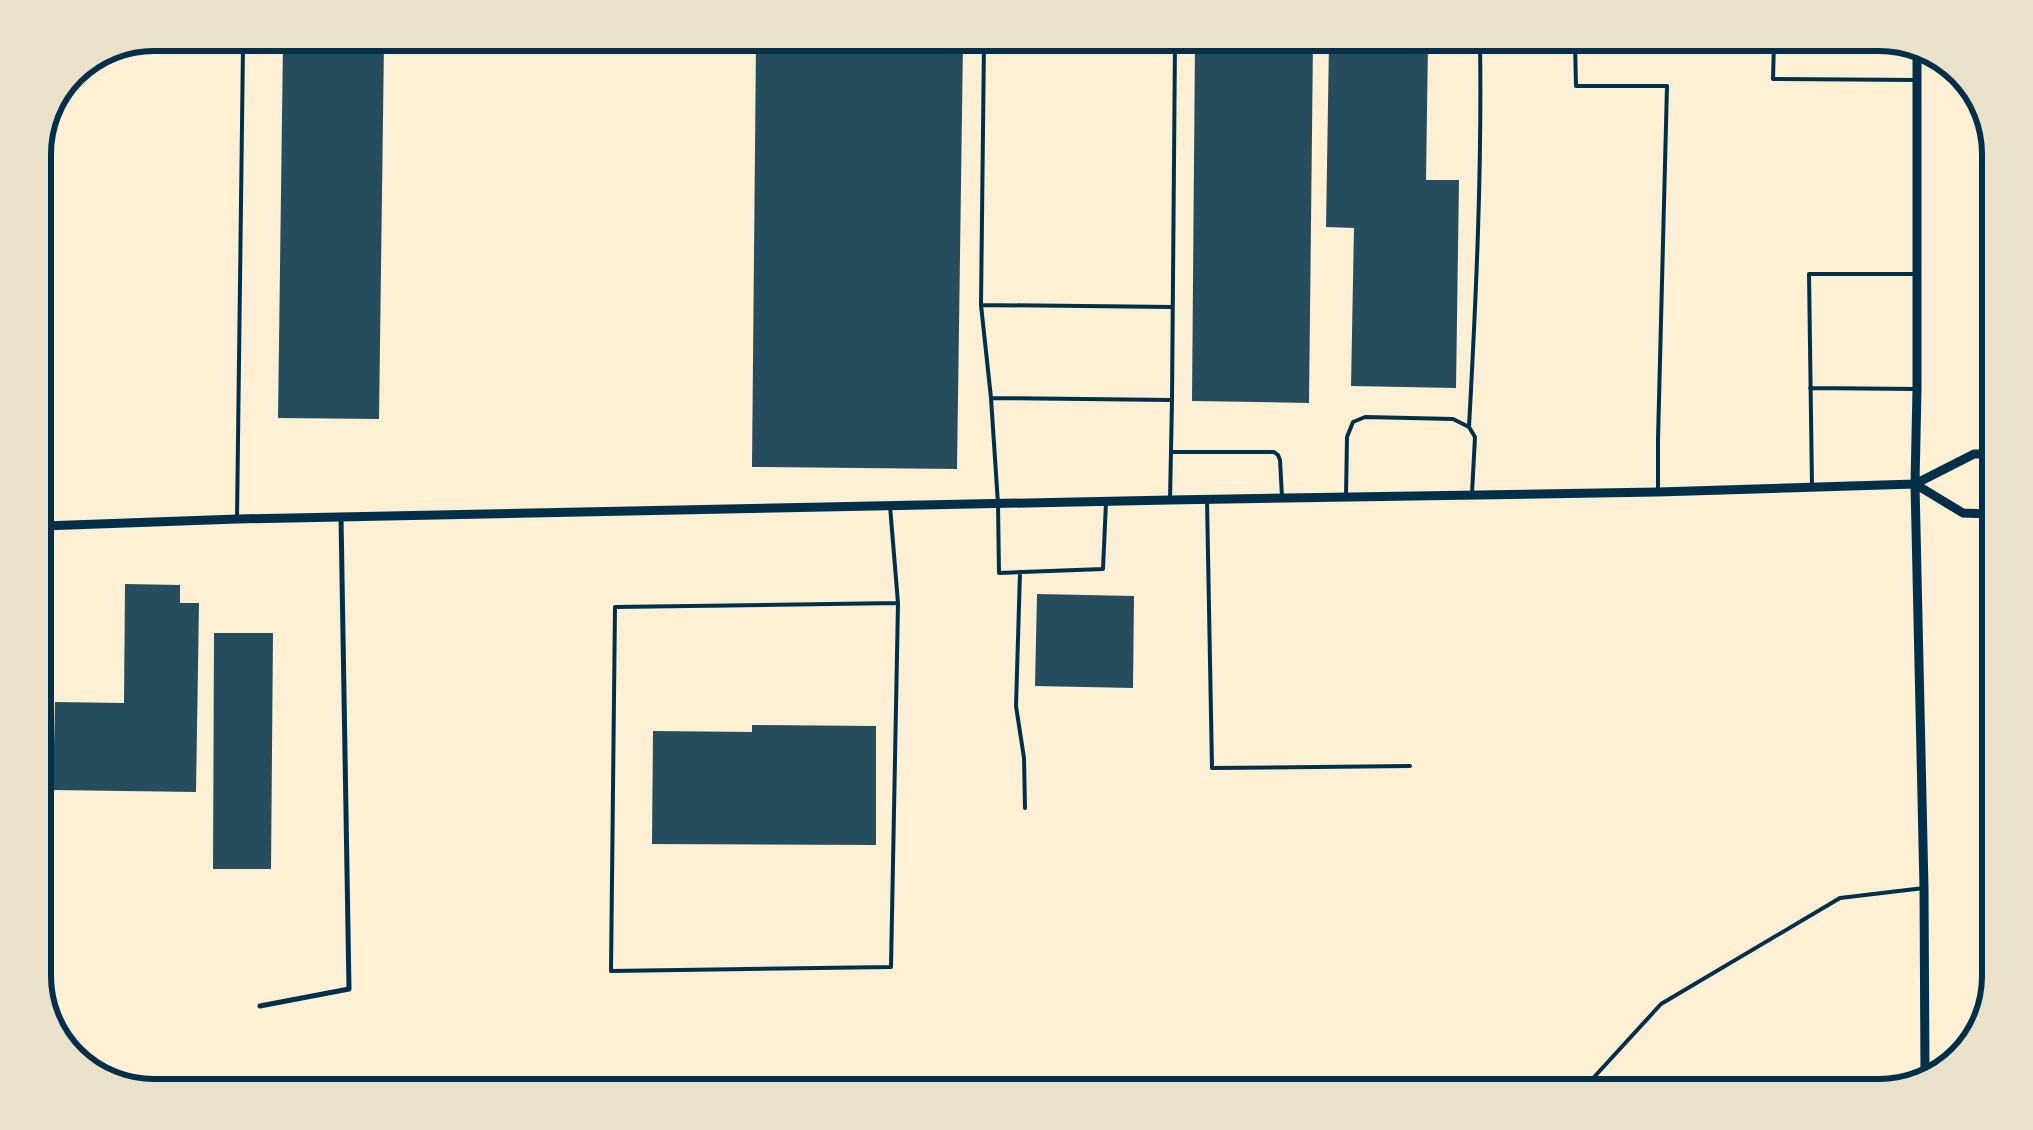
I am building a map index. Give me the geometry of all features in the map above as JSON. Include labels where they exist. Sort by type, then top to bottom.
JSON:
[{"type":"street","points":[[1918,59],[1915,484],[1924,888],[1925,1068]]},
{"type":"street","points":[[51,526],[342,517],[1472,494],[1658,492],[1915,484],[1974,454],[1982,454]]},
{"type":"street","points":[[1915,484],[1963,513],[1982,514]]},
{"type":"street","points":[[260,1006],[349,989],[342,517]]},
{"type":"lane","points":[[237,520],[243,51]]},
{"type":"lane","points":[[984,51],[980,305],[991,398],[998,504],[999,573],[1103,569],[1106,502]]},
{"type":"lane","points":[[1170,500],[1175,51]]},
{"type":"lane","points":[[1472,494],[1475,437],[1469,427],[1475,321],[1480,136],[1480,51]]},
{"type":"lane","points":[[1575,51],[1576,86],[1667,86],[1658,492]]},
{"type":"lane","points":[[1774,51],[1773,79],[1917,80]]},
{"type":"lane","points":[[1812,486],[1809,274],[1917,274]]},
{"type":"lane","points":[[980,305],[1172,307]]},
{"type":"lane","points":[[1810,388],[1917,389]]},
{"type":"lane","points":[[991,398],[1172,400]]},
{"type":"lane","points":[[1346,497],[1347,437],[1353,422],[1365,417],[1453,420],[1469,427]]},
{"type":"lane","points":[[1171,452],[1274,452],[1280,460],[1282,498]]},
{"type":"lane","points":[[1208,500],[1212,768],[1410,766]]},
{"type":"lane","points":[[890,506],[898,603],[891,967],[611,972],[615,608],[898,603]]},
{"type":"lane","points":[[1020,572],[1016,706],[1024,758],[1025,808]]},
{"type":"lane","points":[[1593,1079],[1662,1004],[1840,898],[1924,888]]},
{"type":"building","points":[[283,51],[384,51],[379,419],[278,418]]},
{"type":"building","points":[[756,51],[963,51],[957,469],[752,467]]},
{"type":"building","points":[[1195,51],[1313,51],[1309,403],[1192,401]]},
{"type":"building","points":[[1329,51],[1428,51],[1426,180],[1459,180],[1456,388],[1351,386],[1354,228],[1326,227]]},
{"type":"building","points":[[125,584],[180,585],[180,603],[199,603],[196,792],[53,790],[55,702],[124,703]]},
{"type":"building","points":[[1037,594],[1134,596],[1133,688],[1035,686]]},
{"type":"building","points":[[214,633],[273,633],[271,869],[213,869]]},
{"type":"building","points":[[752,725],[876,726],[876,845],[652,844],[653,731],[752,732]]}]
